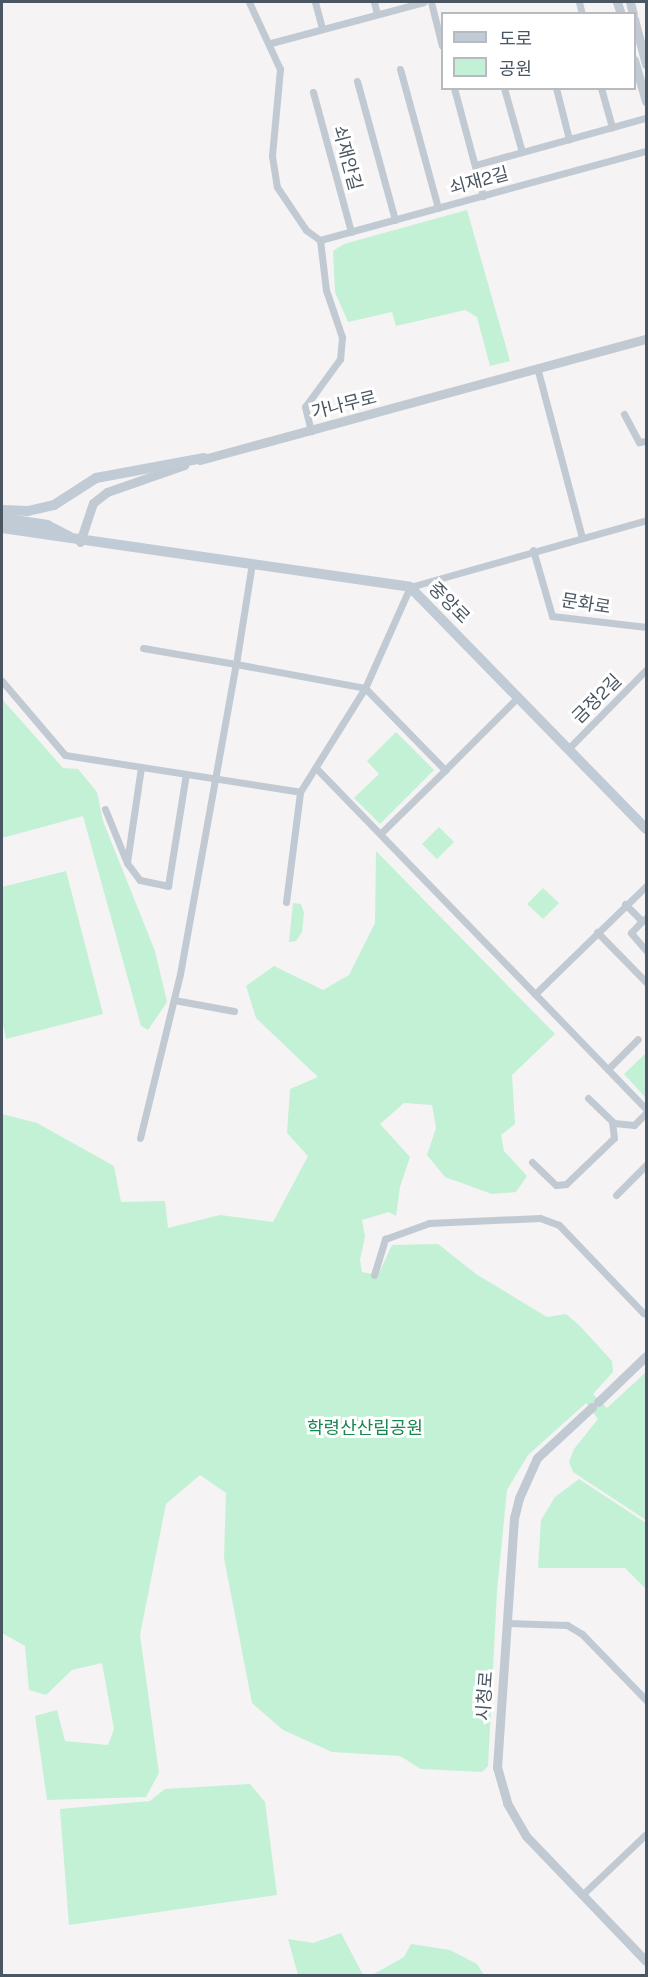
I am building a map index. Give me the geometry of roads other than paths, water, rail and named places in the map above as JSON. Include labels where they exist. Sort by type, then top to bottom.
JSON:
[{"type":"main road","points":[[2,510],[28,511],[54,505],[96,478],[204,458]]},
{"type":"main road","name":"중앙로","points":[[2,518],[47,525],[80,542]]},
{"type":"main road","name":"중앙로","points":[[2,528],[80,542],[252,562],[410,587],[646,829]]},
{"type":"street","points":[[249,2],[271,44],[280,69],[272,156],[277,187],[306,230],[320,240],[326,290],[342,337],[340,359],[305,407],[311,431]]},
{"type":"street","points":[[315,2],[322,29]]},
{"type":"street","points":[[374,2],[377,14]]},
{"type":"street","points":[[271,44],[424,2]]},
{"type":"street","points":[[431,2],[441,42]]},
{"type":"street","points":[[636,26],[646,64]]},
{"type":"street","points":[[636,67],[646,102]]},
{"type":"street","points":[[400,69],[438,208]]},
{"type":"street","name":"쇠재안길","points":[[357,81],[395,220]]},
{"type":"street","points":[[455,90],[483,196]]},
{"type":"street","points":[[505,90],[522,152]]},
{"type":"street","points":[[557,90],[569,139]]},
{"type":"street","points":[[603,90],[612,127]]},
{"type":"street","name":"쇠재안길","points":[[313,92],[351,232]]},
{"type":"street","points":[[475,165],[646,118]]},
{"type":"street","name":"쇠재2길","points":[[320,240],[646,151]]},
{"type":"street","name":"가나무로","points":[[80,542],[93,502],[107,492],[204,458],[538,371],[646,339]]},
{"type":"street","points":[[538,371],[582,537]]},
{"type":"street","points":[[624,414],[639,442],[646,441]]},
{"type":"street","points":[[286,902],[300,792],[365,688],[410,587],[533,550],[646,520]]},
{"type":"street","name":"문화로","points":[[533,550],[552,616],[646,627]]},
{"type":"street","points":[[140,1138],[174,1000],[216,778],[252,562]]},
{"type":"street","points":[[143,648],[365,688],[445,770]]},
{"type":"street","name":"금정2길","points":[[568,749],[646,670]]},
{"type":"street","points":[[2,681],[65,755],[300,792]]},
{"type":"street","points":[[381,833],[517,698]]},
{"type":"street","points":[[127,863],[141,766]]},
{"type":"street","points":[[316,768],[646,1111],[634,1125],[612,1122],[588,1098]]},
{"type":"street","points":[[105,809],[127,863],[140,880],[168,885],[186,774]]},
{"type":"street","points":[[535,994],[646,886]]},
{"type":"street","points":[[625,904],[644,920],[631,933],[646,950]]},
{"type":"street","points":[[597,932],[646,981]]},
{"type":"street","points":[[174,1000],[234,1011]]},
{"type":"street","points":[[608,1069],[638,1039]]},
{"type":"street","points":[[532,1162],[555,1185],[566,1184],[614,1138],[612,1122]]},
{"type":"street","points":[[616,1195],[646,1165]]},
{"type":"street","points":[[374,1275],[385,1239],[429,1223],[540,1218],[559,1225],[645,1315]]},
{"type":"street","name":"시청로","points":[[646,1356],[537,1458],[519,1498],[514,1518],[497,1767],[501,1786],[526,1836],[646,1961]]},
{"type":"street","points":[[507,1623],[567,1625],[582,1634],[646,1700]]},
{"type":"street","points":[[583,1894],[646,1834]]},
{"type":"park label","name":"학령산산림공원","points":[[365,1428]]}]
